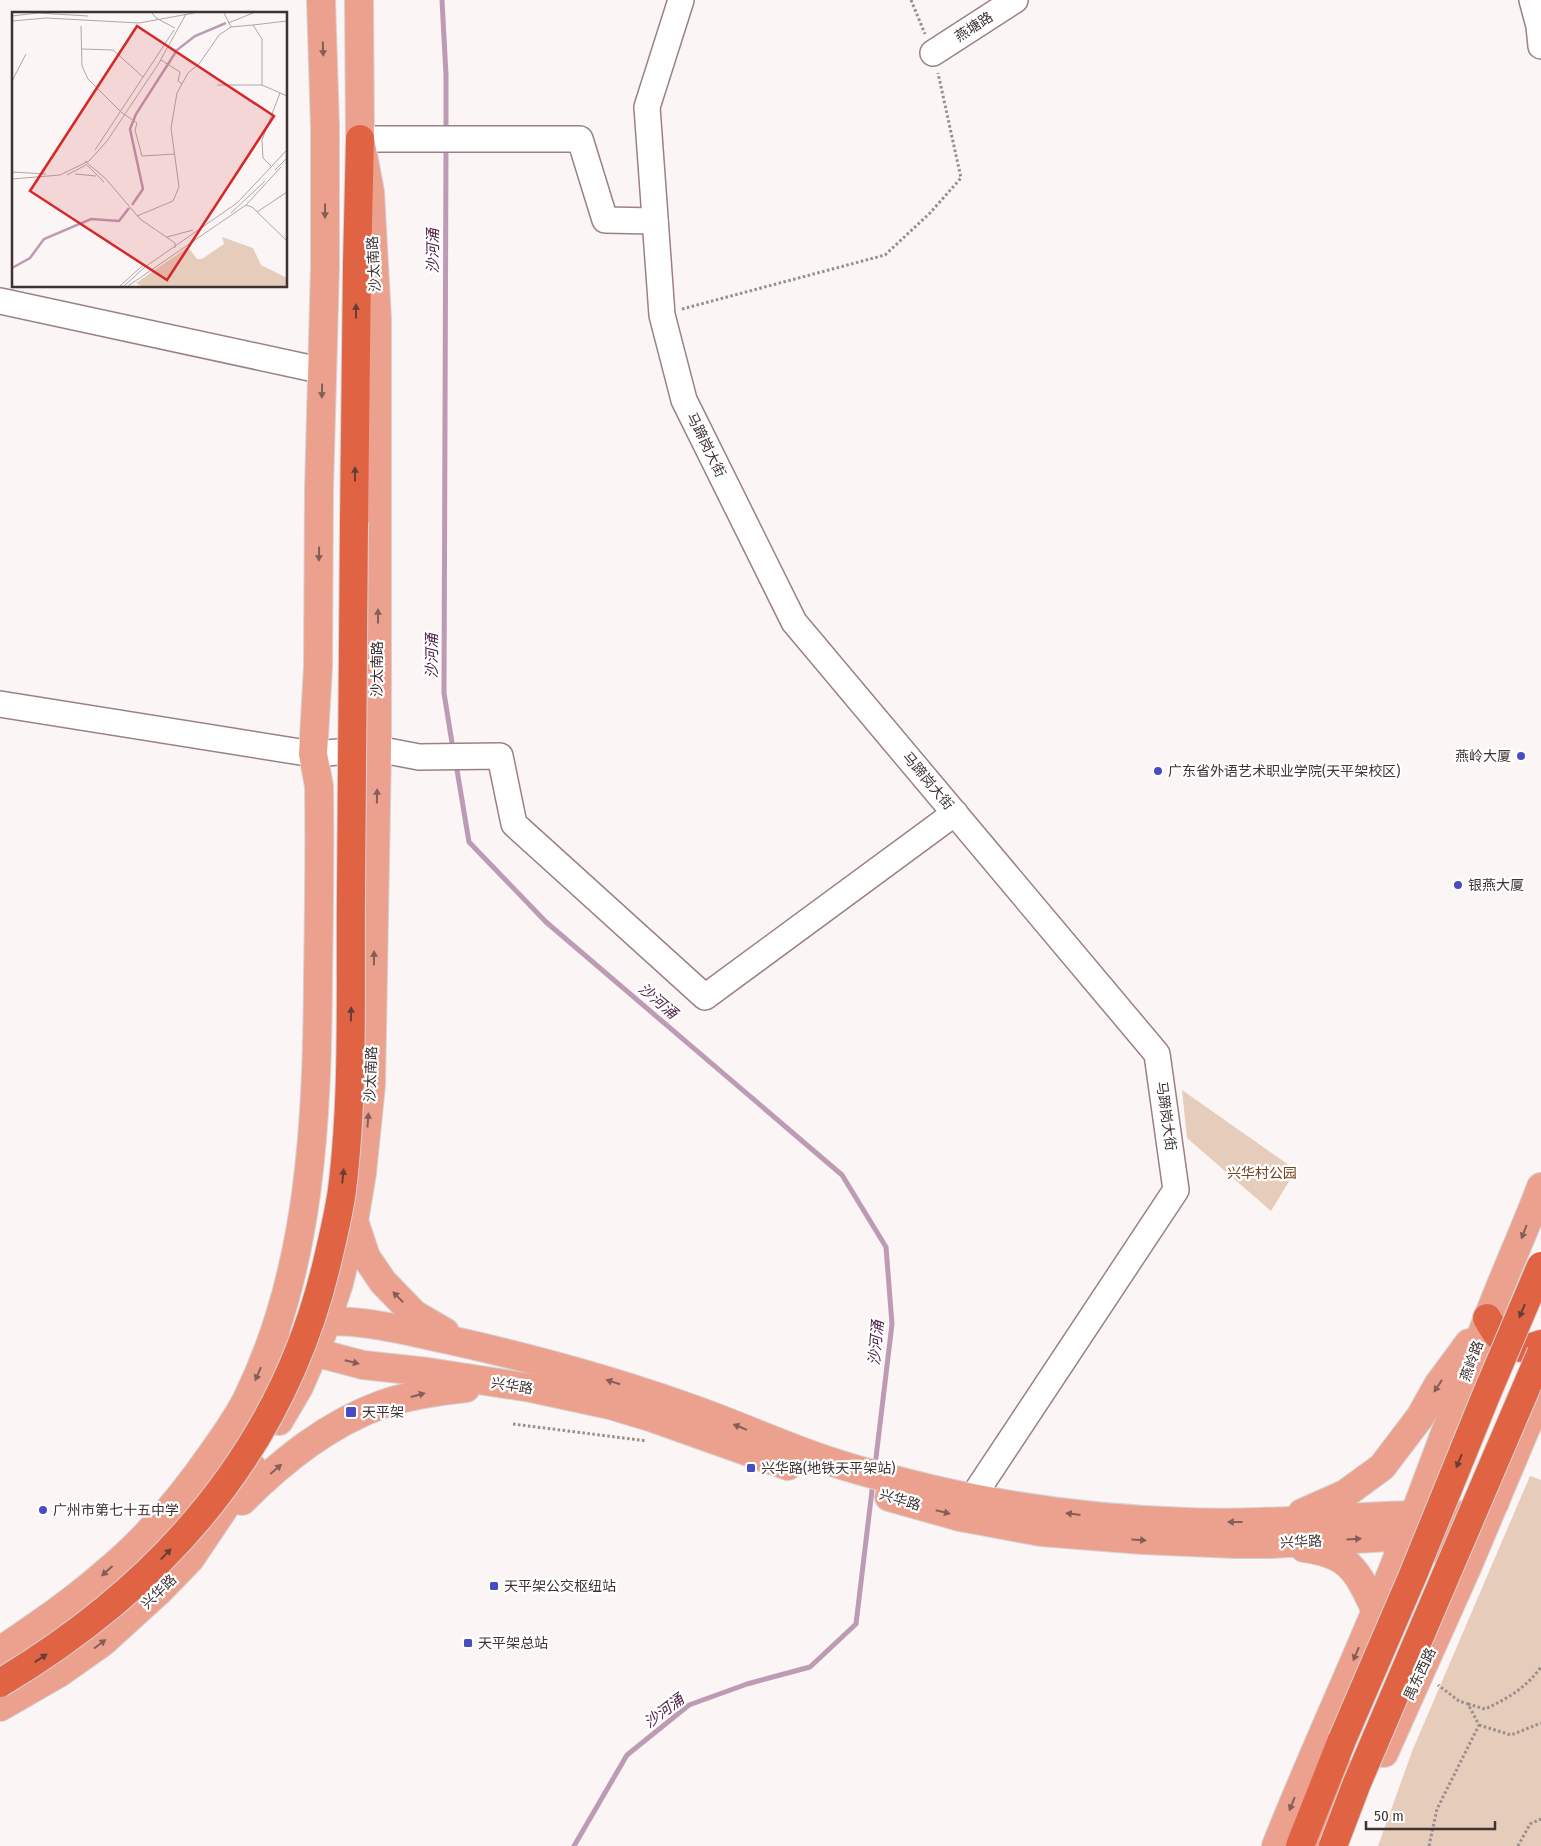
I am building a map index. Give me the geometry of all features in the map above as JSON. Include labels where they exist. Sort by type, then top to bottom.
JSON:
[{"type":"highway","points":[[0,1684],[60,1646],[114,1604],[157,1564],[207,1509],[242,1460],[268,1417],[298,1354],[315,1308],[336,1220],[342,1192],[346,1141],[351,1010],[354,523],[360,139]]},
{"type":"highway","points":[[1300,1846],[1349,1722],[1413,1575],[1541,1266]]},
{"type":"highway","points":[[1487,1318],[1499,1337],[1507,1345],[1525,1349],[1541,1344]]},
{"type":"highway","points":[[1333,1846],[1356,1783],[1541,1353]]},
{"type":"main road","points":[[0,1651],[40,1624],[105,1574],[144,1536],[188,1487],[222,1440],[248,1397],[276,1329],[292,1275],[309,1170],[315,1100],[318,1016],[319,786],[313,754],[318,667],[319,489],[325,266],[325,127],[321,0]]},
{"type":"main road","name":"沙太南路","points":[[321,1335],[354,1220],[367,1134],[371,1085],[377,749],[377,319],[370,192],[360,139],[359,0]]},
{"type":"main road","name":"燕岭路","points":[[1417,1526],[1487,1318],[1541,1187]]},
{"type":"main road","points":[[354,1220],[366,1257],[383,1282],[414,1314],[466,1344]]},
{"type":"main road","points":[[1277,1532],[1345,1494],[1382,1467],[1410,1431],[1438,1385],[1487,1318]]},
{"type":"main road","name":"兴华路","points":[[276,1329],[321,1335],[393,1328],[538,1360],[660,1397],[822,1468]]},
{"type":"main road","name":"兴华路","points":[[321,1335],[364,1365],[531,1388],[610,1405],[902,1491],[960,1516],[1041,1532],[1143,1540],[1417,1526],[1496,1502]]},
{"type":"main road","name":"兴华路","points":[[0,1707],[59,1673],[103,1642],[127,1622],[177,1574],[204,1540],[265,1445],[299,1387],[321,1335]]},
{"type":"main road","points":[[204,1540],[263,1480],[288,1458],[348,1419],[384,1404],[428,1392],[500,1384]]},
{"type":"main road","points":[[1496,1502],[1541,1392]]},
{"type":"main road","name":"兴华路","points":[[902,1491],[972,1498],[1061,1513],[1133,1520],[1189,1522],[1277,1532]]},
{"type":"main road","name":"禺东西路","points":[[1346,1846],[1366,1795],[1496,1502]]},
{"type":"main road","points":[[1276,1846],[1375,1609],[1417,1526],[1436,1535],[1437,1546],[1434,1557],[1367,1714],[1317,1846]]},
{"type":"main road","points":[[1277,1532],[1342,1560],[1355,1571],[1375,1609]]},
{"type":"street","name":"马蹄岗大街","points":[[681,0],[647,107],[662,315],[684,400],[794,622],[1157,1054],[1176,1190],[972,1498]]},
{"type":"street","name":"燕塘路","points":[[933,53],[1015,0]]},
{"type":"street","points":[[1532,0],[1539,26],[1541,46]]},
{"type":"street","points":[[360,139],[580,139],[605,220],[656,221]]},
{"type":"street","points":[[0,301],[310,368]]},
{"type":"street","points":[[0,704],[313,754],[377,749],[419,757],[500,756],[514,824],[705,997],[955,813]]},
{"type":"path","points":[[662,315],[885,255],[930,213],[961,178],[933,53],[911,0]]},
{"type":"path","points":[[513,1424],[647,1441]]},
{"type":"path","points":[[1420,1675],[1459,1701],[1485,1709],[1512,1696],[1530,1682],[1541,1667]]},
{"type":"path","points":[[1468,1704],[1479,1725],[1511,1734],[1541,1723]]},
{"type":"path","points":[[1429,1846],[1437,1809],[1479,1725]]},
{"type":"path","points":[[1518,1846],[1530,1824],[1541,1820]]},
{"type":"green space","name":"兴华村公园","points":[[1182,1090],[1296,1170],[1271,1211],[1187,1138]]},
{"type":"green space","points":[[1530,1476],[1541,1480],[1541,1846],[1378,1846],[1413,1749]]},
{"type":"waterway","name":"沙河涌","points":[[442,0],[446,75],[446,132]]},
{"type":"waterway","name":"沙河涌","points":[[446,145],[444,693],[453,749]]},
{"type":"waterway","name":"沙河涌","points":[[456,764],[469,842],[546,922],[842,1175],[886,1247],[892,1324],[875,1466]]},
{"type":"waterway","name":"沙河涌","points":[[574,1846],[627,1755],[689,1705],[747,1684],[810,1667],[856,1624],[873,1482]]},
{"type":"place","name":"燕岭大厦","points":[[1521,756]]},
{"type":"place","name":"广东省外语艺术职业学院(天平架校区)","points":[[1158,771]]},
{"type":"place","name":"银燕大厦","points":[[1458,885]]},
{"type":"place","name":"天平架","points":[[351,1412]]},
{"type":"place","name":"兴华路(地铁天平架站)","points":[[751,1468]]},
{"type":"place","name":"广州市第七十五中学","points":[[43,1510]]},
{"type":"place","name":"天平架公交枢纽站","points":[[494,1586]]},
{"type":"place","name":"天平架总站","points":[[468,1643]]}]
